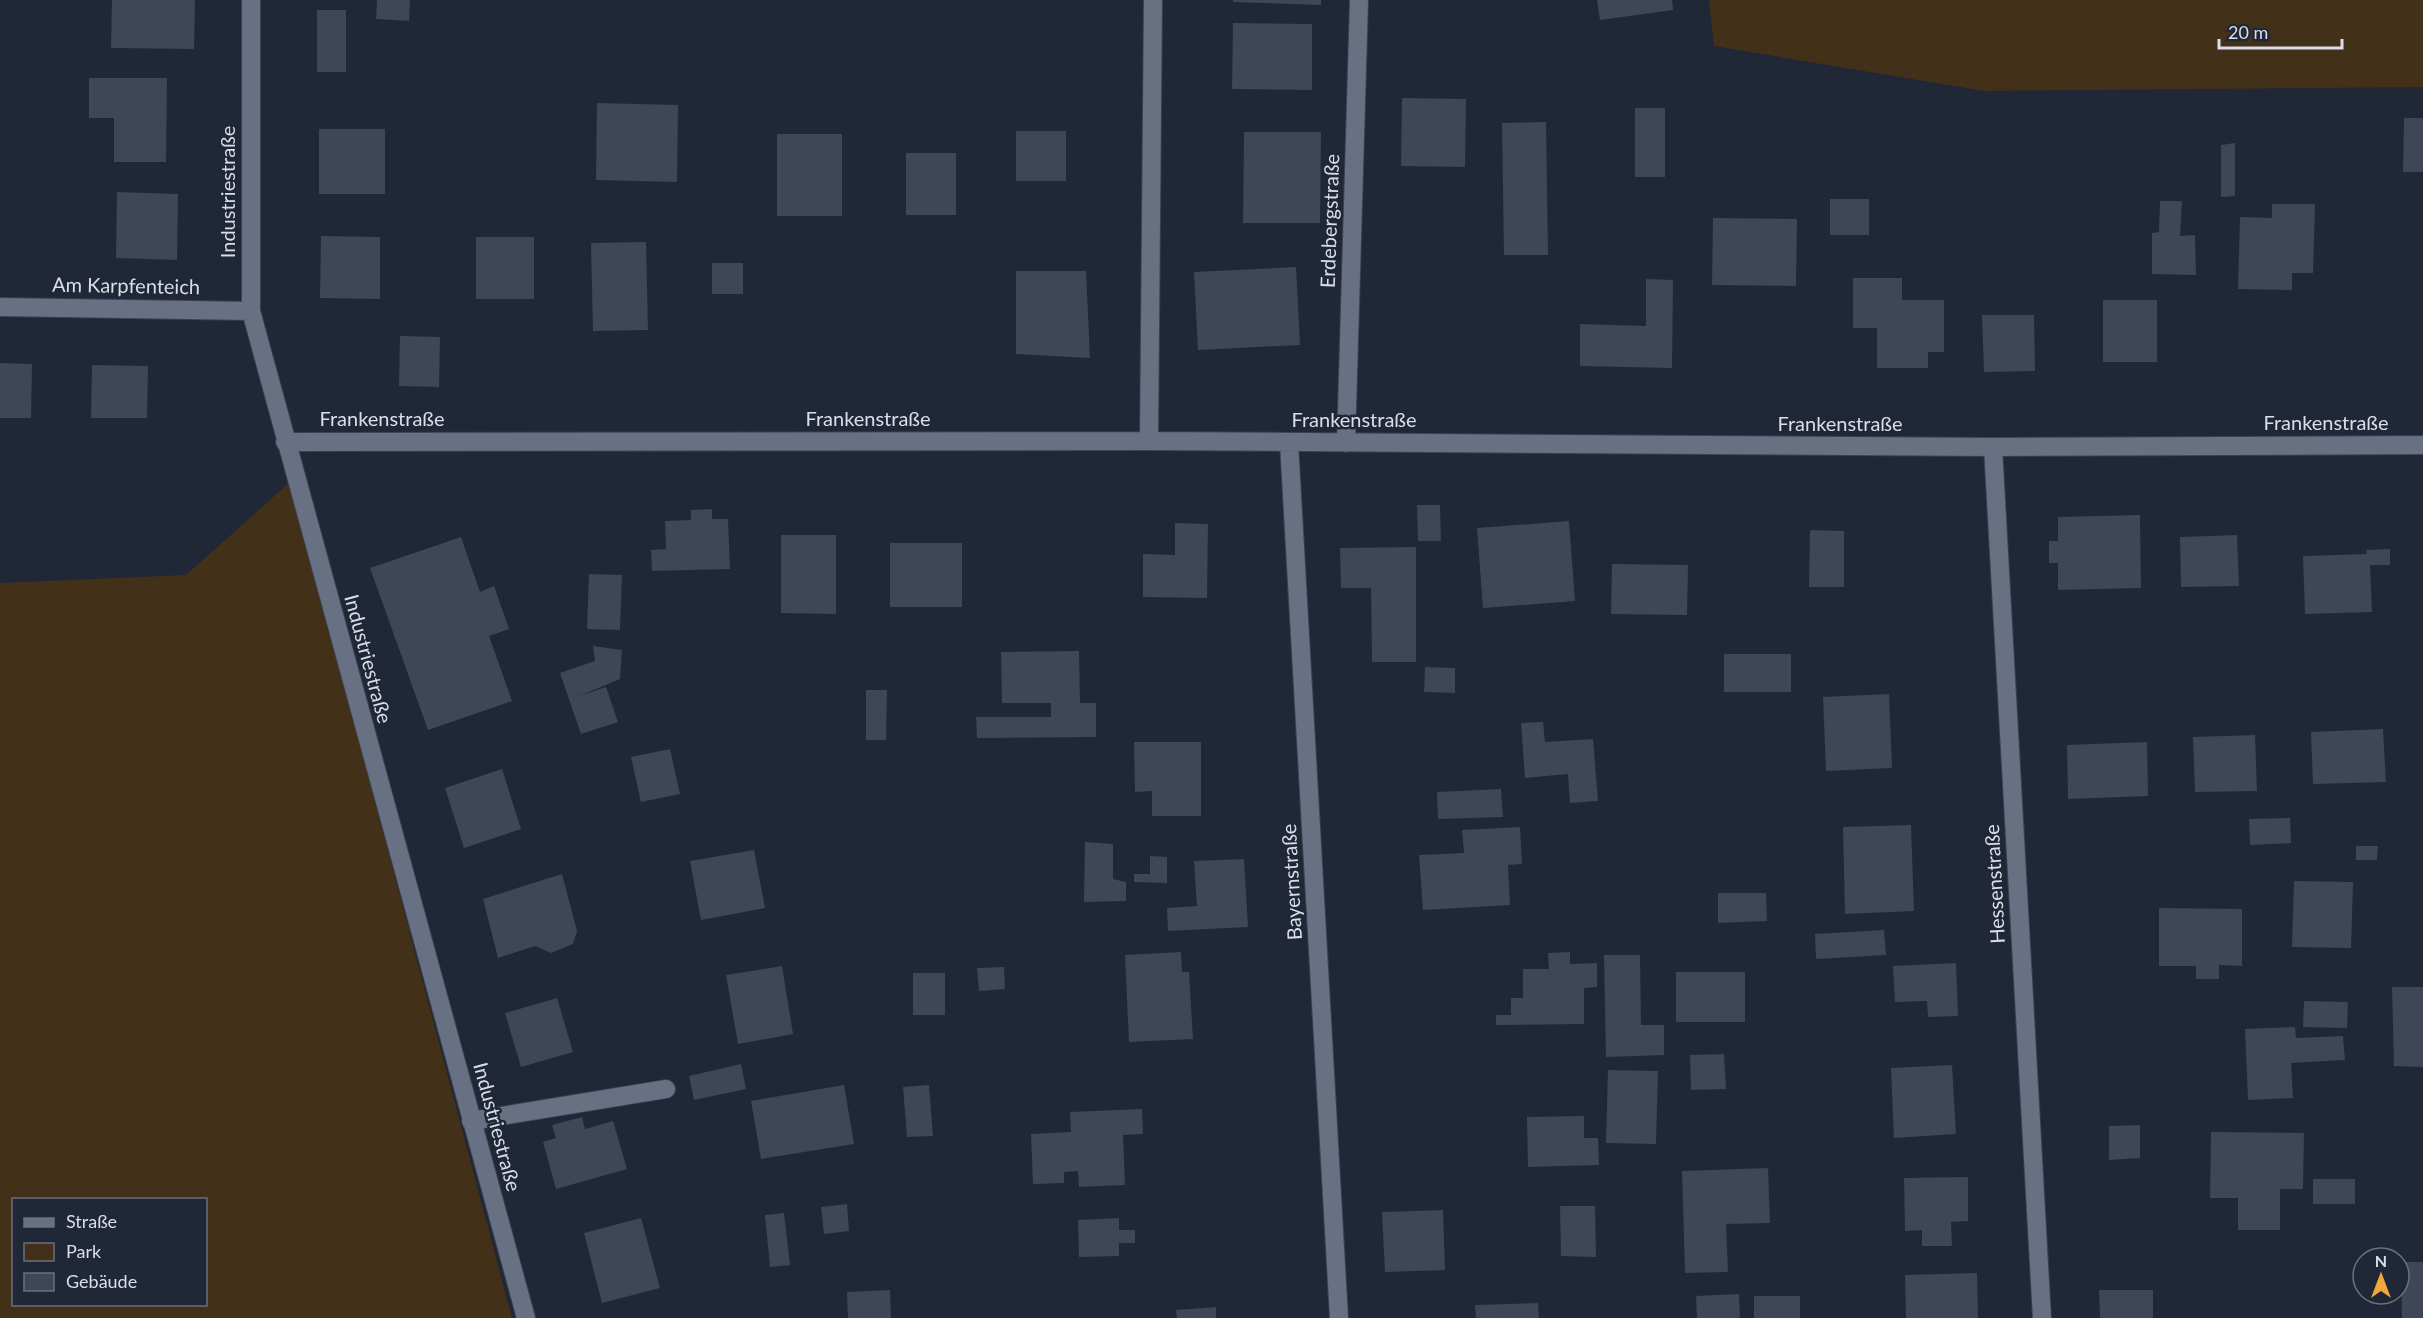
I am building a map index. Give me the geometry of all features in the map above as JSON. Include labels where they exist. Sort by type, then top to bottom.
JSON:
[{"type":"street","name":"Industriestraße","points":[[251,0],[250,311],[526,1318]]},
{"type":"street","points":[[1149,441],[1153,0]]},
{"type":"street","name":"Erdebergstraße","points":[[1346,443],[1359,0]]},
{"type":"street","name":"Am Karpfenteich","points":[[0,307],[250,311]]},
{"type":"street","name":"Frankenstraße","points":[[285,442],[1149,441],[1993,447],[2423,445]]},
{"type":"street","name":"Bayernstraße","points":[[1289,443],[1339,1318]]},
{"type":"street","name":"Hessenstraße","points":[[1993,447],[2042,1318]]},
{"type":"street","points":[[471,1121],[666,1089]]},
{"type":"green space","points":[[1709,0],[2423,0],[2423,87],[1984,91],[1714,46]]},
{"type":"green space","points":[[290,482],[512,1318],[0,1318],[0,583],[186,575]]},
{"type":"building","points":[[112,0],[195,0],[194,49],[111,48]]},
{"type":"building","points":[[377,0],[410,0],[409,21],[376,19]]},
{"type":"building","points":[[1233,0],[1321,0],[1321,5],[1233,2]]},
{"type":"building","points":[[1597,0],[1672,0],[1673,10],[1600,20]]},
{"type":"building","points":[[317,10],[346,10],[346,72],[317,72]]},
{"type":"building","points":[[1233,23],[1312,24],[1312,90],[1232,89]]},
{"type":"building","points":[[89,78],[167,78],[166,162],[114,162],[114,118],[89,118]]},
{"type":"building","points":[[1402,98],[1466,99],[1465,167],[1401,166]]},
{"type":"building","points":[[597,103],[678,105],[677,182],[596,180]]},
{"type":"building","points":[[1635,108],[1665,108],[1665,177],[1635,177]]},
{"type":"building","points":[[2404,118],[2423,118],[2423,172],[2403,172]]},
{"type":"building","points":[[1546,122],[1548,255],[1504,255],[1502,123]]},
{"type":"building","points":[[319,129],[385,129],[385,194],[319,194]]},
{"type":"building","points":[[1016,131],[1066,131],[1066,181],[1016,181]]},
{"type":"building","points":[[1244,132],[1321,132],[1320,223],[1243,223]]},
{"type":"building","points":[[777,134],[842,134],[842,216],[777,216]]},
{"type":"building","points":[[2235,143],[2235,196],[2221,197],[2221,145]]},
{"type":"building","points":[[906,153],[956,153],[956,215],[906,215]]},
{"type":"building","points":[[117,192],[178,194],[177,260],[116,258]]},
{"type":"building","points":[[1830,199],[1869,199],[1869,235],[1830,235]]},
{"type":"building","points":[[2160,201],[2182,201],[2180,236],[2195,235],[2196,275],[2152,274],[2152,233],[2159,232]]},
{"type":"building","points":[[2272,204],[2315,204],[2313,273],[2292,273],[2292,290],[2238,289],[2240,217],[2272,218]]},
{"type":"building","points":[[1713,218],[1797,219],[1796,286],[1712,285]]},
{"type":"building","points":[[321,236],[380,237],[380,299],[320,298]]},
{"type":"building","points":[[476,237],[534,237],[534,299],[476,299]]},
{"type":"building","points":[[646,242],[648,330],[593,331],[591,243]]},
{"type":"building","points":[[712,263],[743,263],[743,294],[712,294]]},
{"type":"building","points":[[1296,267],[1300,345],[1198,350],[1194,272]]},
{"type":"building","points":[[1016,271],[1086,271],[1090,358],[1016,354]]},
{"type":"building","points":[[1853,278],[1902,278],[1902,300],[1944,300],[1944,352],[1928,352],[1928,368],[1877,368],[1877,328],[1853,328]]},
{"type":"building","points":[[1646,279],[1673,280],[1672,368],[1580,366],[1580,324],[1646,326]]},
{"type":"building","points":[[2103,300],[2157,300],[2157,362],[2103,362]]},
{"type":"building","points":[[1982,315],[2034,315],[2035,371],[1984,372]]},
{"type":"building","points":[[400,336],[440,337],[439,387],[399,386]]},
{"type":"building","points":[[0,363],[32,364],[31,418],[0,418]]},
{"type":"building","points":[[92,365],[148,366],[147,418],[91,418]]},
{"type":"building","points":[[1417,505],[1440,505],[1441,541],[1418,541]]},
{"type":"building","points":[[712,509],[712,519],[728,519],[730,569],[652,571],[651,550],[666,549],[665,521],[691,520],[691,510]]},
{"type":"building","points":[[2140,515],[2141,588],[2058,590],[2058,563],[2049,563],[2049,541],[2058,541],[2058,517]]},
{"type":"building","points":[[1569,521],[1575,601],[1483,608],[1477,528]]},
{"type":"building","points":[[1175,523],[1208,524],[1207,598],[1143,597],[1143,554],[1175,555]]},
{"type":"building","points":[[1810,530],[1844,531],[1844,587],[1809,587]]},
{"type":"building","points":[[781,535],[836,535],[836,614],[781,613]]},
{"type":"building","points":[[2237,535],[2239,586],[2181,587],[2180,537]]},
{"type":"building","points":[[461,537],[480,592],[494,586],[509,629],[489,636],[512,701],[428,730],[370,568]]},
{"type":"building","points":[[890,543],[962,543],[962,607],[890,607]]},
{"type":"building","points":[[1416,547],[1416,662],[1372,662],[1371,588],[1341,588],[1340,548]]},
{"type":"building","points":[[2390,549],[2390,565],[2370,565],[2372,612],[2305,614],[2303,556],[2367,554],[2366,550]]},
{"type":"building","points":[[1612,564],[1688,565],[1687,615],[1611,614]]},
{"type":"building","points":[[589,574],[622,575],[620,630],[587,629]]},
{"type":"building","points":[[593,646],[622,650],[620,679],[579,696],[606,687],[618,722],[581,734],[560,673],[595,661]]},
{"type":"building","points":[[1079,651],[1080,703],[1096,703],[1096,737],[977,738],[976,717],[1051,717],[1051,703],[1002,703],[1001,652]]},
{"type":"building","points":[[1724,654],[1791,654],[1791,692],[1724,692]]},
{"type":"building","points":[[1425,667],[1455,668],[1455,693],[1424,692]]},
{"type":"building","points":[[866,690],[887,690],[886,740],[866,740]]},
{"type":"building","points":[[1889,694],[1892,768],[1826,771],[1823,697]]},
{"type":"building","points":[[1543,722],[1545,742],[1593,739],[1598,801],[1570,803],[1568,774],[1525,778],[1521,723]]},
{"type":"building","points":[[2383,729],[2386,782],[2313,784],[2311,732]]},
{"type":"building","points":[[2255,735],[2257,791],[2195,792],[2193,737]]},
{"type":"building","points":[[1134,742],[1201,742],[1201,816],[1152,816],[1152,791],[1135,792]]},
{"type":"building","points":[[2147,742],[2148,796],[2068,799],[2067,745]]},
{"type":"building","points":[[670,749],[680,794],[641,802],[631,757]]},
{"type":"building","points":[[502,769],[521,829],[464,848],[445,788]]},
{"type":"building","points":[[1501,789],[1503,817],[1438,819],[1437,792]]},
{"type":"building","points":[[2290,818],[2291,843],[2250,845],[2249,819]]},
{"type":"building","points":[[1911,825],[1914,911],[1845,914],[1843,827]]},
{"type":"building","points":[[1520,827],[1522,864],[1508,865],[1510,905],[1423,910],[1419,855],[1464,853],[1462,830]]},
{"type":"building","points":[[1085,842],[1113,844],[1113,879],[1126,882],[1126,901],[1084,902]]},
{"type":"building","points":[[2356,846],[2378,846],[2377,860],[2356,860]]},
{"type":"building","points":[[754,850],[765,908],[701,920],[690,861]]},
{"type":"building","points":[[1150,856],[1167,857],[1167,883],[1134,882],[1134,874],[1150,874]]},
{"type":"building","points":[[1244,859],[1248,927],[1168,931],[1167,908],[1197,906],[1194,861]]},
{"type":"building","points":[[562,874],[577,931],[573,944],[551,953],[535,946],[498,958],[483,899]]},
{"type":"building","points":[[2294,881],[2353,882],[2351,948],[2292,947]]},
{"type":"building","points":[[1718,893],[1766,893],[1767,921],[1718,923]]},
{"type":"building","points":[[2159,908],[2242,909],[2242,966],[2219,965],[2219,979],[2196,979],[2196,966],[2159,966]]},
{"type":"building","points":[[1884,930],[1886,955],[1816,959],[1815,934]]},
{"type":"building","points":[[1181,952],[1182,972],[1189,972],[1193,1039],[1129,1042],[1125,955]]},
{"type":"building","points":[[1570,952],[1570,964],[1597,963],[1597,987],[1584,988],[1584,1024],[1496,1025],[1496,1015],[1511,1015],[1511,998],[1523,998],[1523,969],[1549,969],[1548,953]]},
{"type":"building","points":[[1604,955],[1640,955],[1641,1025],[1664,1025],[1664,1055],[1606,1057]]},
{"type":"building","points":[[1956,963],[1958,1016],[1928,1017],[1927,1001],[1895,1002],[1893,966]]},
{"type":"building","points":[[782,966],[793,1034],[738,1044],[726,975]]},
{"type":"building","points":[[1004,967],[1005,989],[979,991],[977,968]]},
{"type":"building","points":[[1676,972],[1745,972],[1745,1022],[1676,1022]]},
{"type":"building","points":[[913,973],[945,973],[945,1015],[913,1015]]},
{"type":"building","points":[[2392,987],[2423,987],[2423,1067],[2394,1066]]},
{"type":"building","points":[[557,998],[573,1052],[521,1067],[505,1013]]},
{"type":"building","points":[[2304,1001],[2348,1002],[2347,1028],[2303,1027]]},
{"type":"building","points":[[2295,1027],[2296,1038],[2343,1036],[2345,1060],[2291,1063],[2293,1098],[2248,1100],[2245,1029]]},
{"type":"building","points":[[1724,1054],[1726,1089],[1691,1090],[1690,1055]]},
{"type":"building","points":[[741,1064],[746,1089],[694,1100],[689,1076]]},
{"type":"building","points":[[1952,1065],[1956,1134],[1894,1138],[1891,1068]]},
{"type":"building","points":[[1608,1070],[1658,1071],[1656,1144],[1606,1143]]},
{"type":"building","points":[[844,1085],[854,1144],[761,1159],[751,1101]]},
{"type":"building","points":[[929,1085],[933,1136],[907,1137],[903,1087]]},
{"type":"building","points":[[1142,1109],[1143,1134],[1123,1135],[1125,1185],[1079,1187],[1078,1171],[1064,1172],[1064,1183],[1033,1184],[1031,1134],[1071,1132],[1070,1112]]},
{"type":"building","points":[[1584,1116],[1584,1138],[1598,1138],[1599,1165],[1528,1167],[1527,1117]]},
{"type":"building","points":[[582,1117],[585,1129],[613,1121],[627,1169],[556,1189],[543,1142],[556,1138],[552,1125]]},
{"type":"building","points":[[2140,1125],[2140,1158],[2109,1160],[2109,1126]]},
{"type":"building","points":[[2211,1132],[2304,1133],[2303,1189],[2280,1189],[2280,1230],[2238,1230],[2238,1198],[2210,1198]]},
{"type":"building","points":[[1768,1168],[1770,1223],[1726,1224],[1728,1272],[1685,1273],[1682,1171]]},
{"type":"building","points":[[1968,1177],[1968,1221],[1951,1222],[1952,1246],[1922,1246],[1922,1230],[1905,1231],[1904,1178]]},
{"type":"building","points":[[2313,1179],[2355,1179],[2355,1204],[2313,1204]]},
{"type":"building","points":[[847,1204],[849,1231],[824,1234],[821,1207]]},
{"type":"building","points":[[1560,1206],[1595,1206],[1596,1257],[1561,1256]]},
{"type":"building","points":[[1443,1210],[1445,1270],[1385,1272],[1382,1212]]},
{"type":"building","points":[[784,1213],[790,1265],[770,1267],[765,1215]]},
{"type":"building","points":[[641,1218],[660,1288],[602,1303],[584,1233]]},
{"type":"building","points":[[1119,1218],[1119,1230],[1135,1230],[1135,1243],[1119,1243],[1119,1256],[1079,1257],[1078,1220]]},
{"type":"building","points":[[2411,1262],[2423,1262],[2423,1318],[2402,1318],[2402,1306],[2411,1306]]},
{"type":"building","points":[[1977,1273],[1978,1318],[1906,1318],[1905,1275]]},
{"type":"building","points":[[890,1290],[891,1318],[848,1318],[847,1292]]},
{"type":"building","points":[[2099,1290],[2153,1290],[2153,1318],[2100,1318]]},
{"type":"building","points":[[1739,1294],[1740,1318],[1697,1318],[1696,1296]]},
{"type":"building","points":[[1754,1296],[1800,1296],[1800,1318],[1754,1318]]},
{"type":"building","points":[[1538,1303],[1539,1318],[1476,1318],[1475,1305]]},
{"type":"building","points":[[1216,1307],[1216,1318],[1177,1318],[1176,1310]]}]
